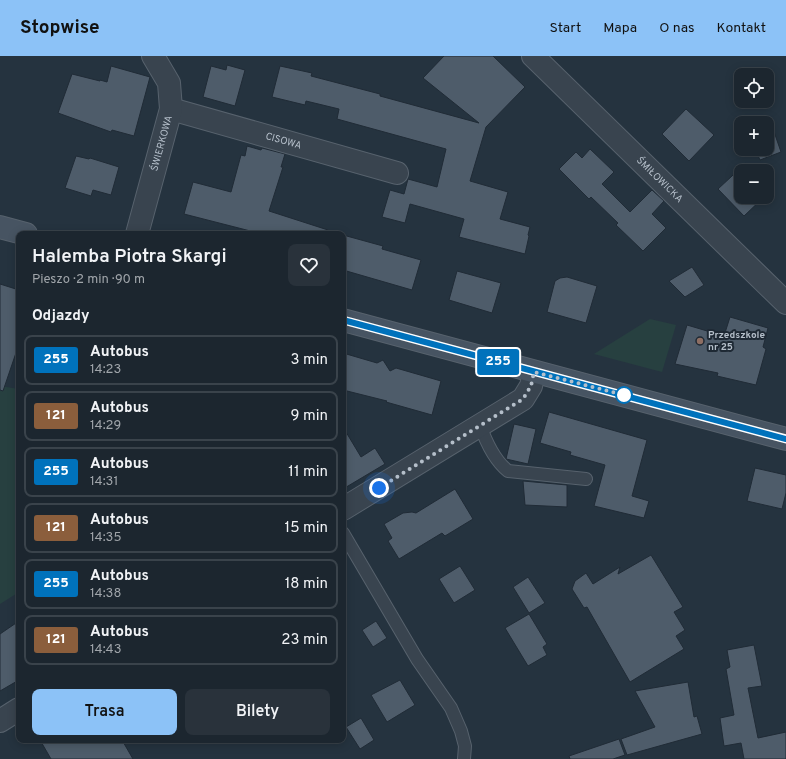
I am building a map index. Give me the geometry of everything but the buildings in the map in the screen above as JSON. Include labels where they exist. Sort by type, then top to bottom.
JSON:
[{"type":"street","name":"ŚWIERKOWA","points":[[138,231],[171,109],[169,83],[152,56]]},
{"type":"street","name":"ŚMIŁOWICKA","points":[[533,56],[786,303]]},
{"type":"street","name":"CISOWA","points":[[171,109],[396,173]]},
{"type":"street","points":[[0,227],[16,231]]},
{"type":"street","points":[[346,321],[786,439]]},
{"type":"street","points":[[346,507],[523,399],[531,386],[534,372]]},
{"type":"street","points":[[0,721],[16,711]]},
{"type":"lane","points":[[480,425],[484,438],[500,465],[508,472],[586,479]]},
{"type":"lane","points":[[346,538],[418,659],[451,708],[466,746],[464,759]]},
{"type":"green space","points":[[650,319],[676,325],[662,372],[594,354]]},
{"type":"green space","points":[[0,386],[16,389],[16,594],[0,604]]},
{"type":"bus line","name":"255","points":[[346,321],[786,439]]},
{"type":"place","name":"Przedszkole nr 25","points":[[700,341]]},
{"type":"route","points":[[379,488],[523,399],[531,386],[534,372],[628,396],[624,395]]}]
